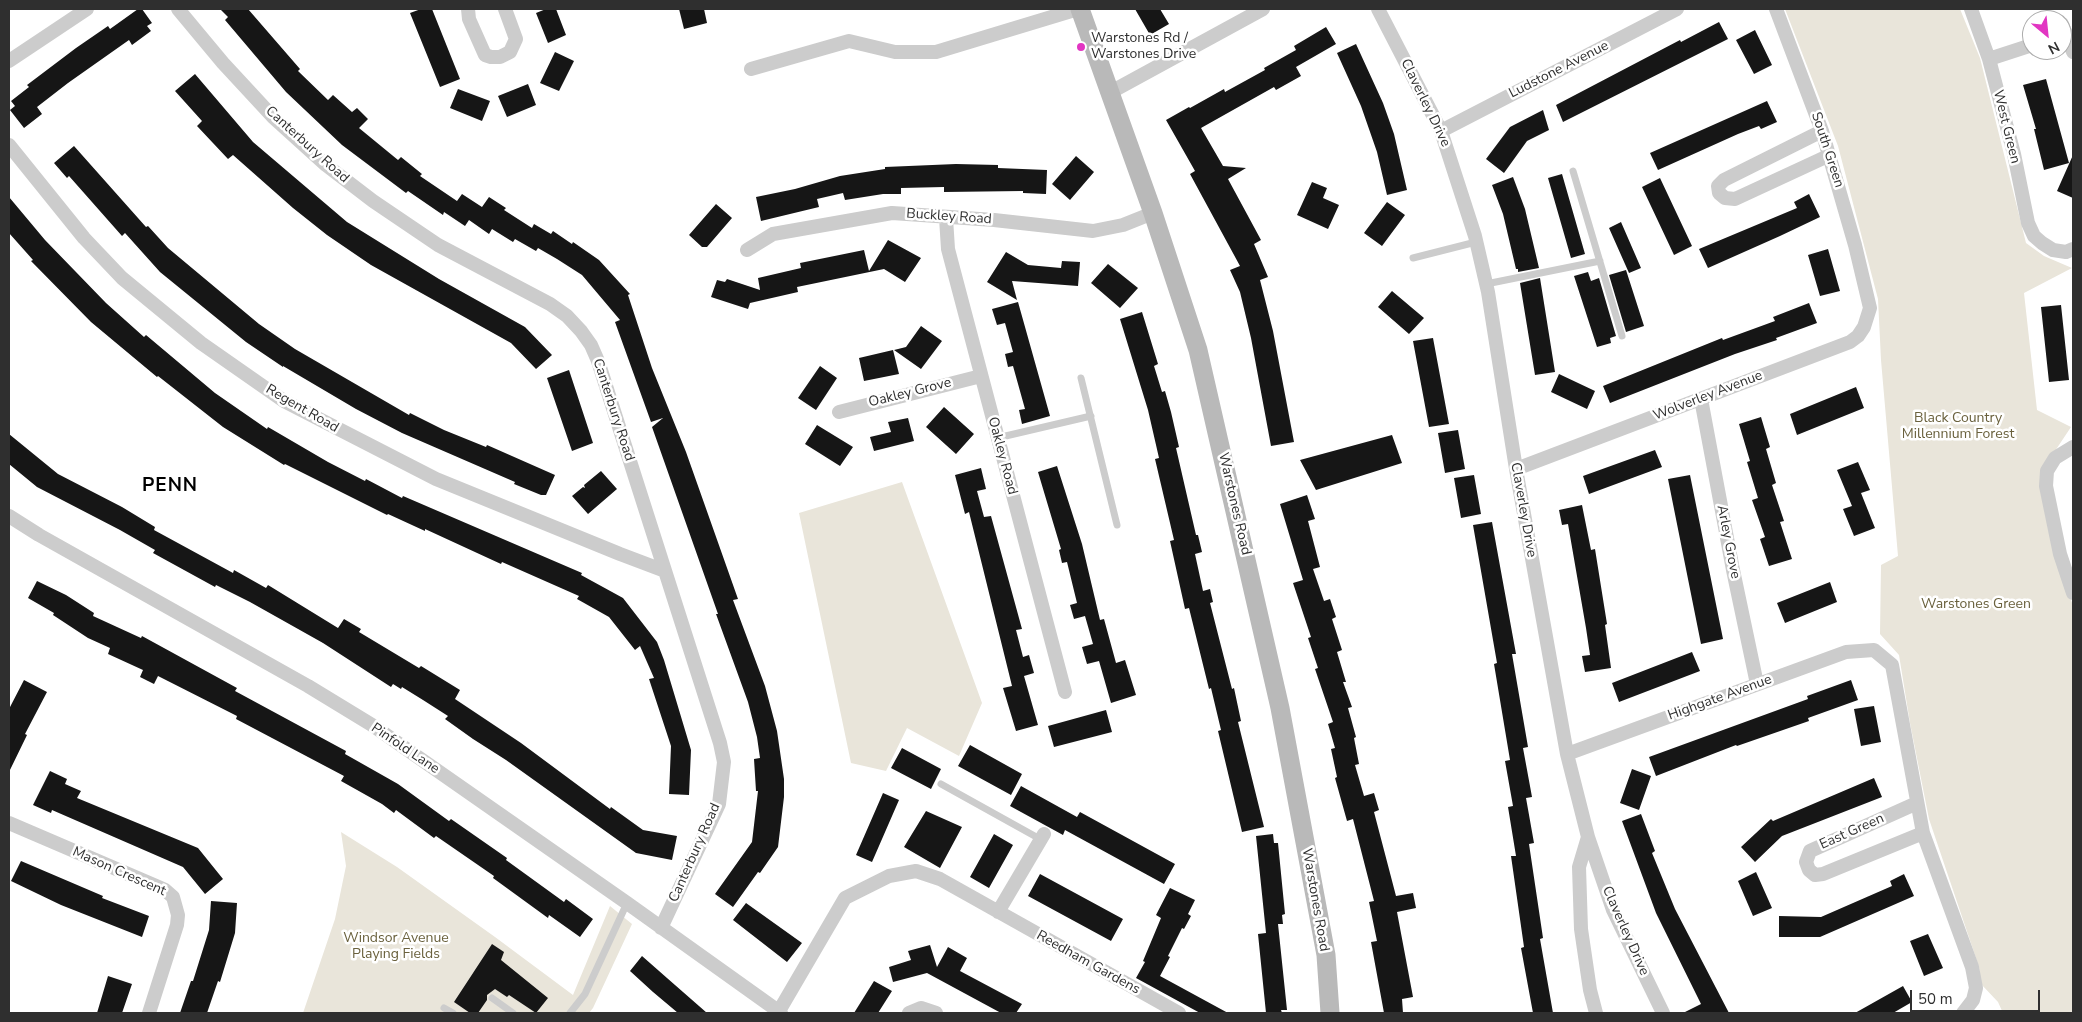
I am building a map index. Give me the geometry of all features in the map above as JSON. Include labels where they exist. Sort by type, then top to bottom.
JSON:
[{"type":"street","points":[[9,61],[87,9]]},
{"type":"street","name":"Canterbury Road","points":[[178,9],[223,63],[267,110],[326,165],[422,235],[550,304],[582,331],[598,361],[720,743],[724,762],[719,804],[661,928]]},
{"type":"street","points":[[468,9],[468,19],[485,55],[491,57],[500,57],[510,52],[516,39],[505,9]]},
{"type":"street","points":[[751,69],[849,41],[895,52],[936,52],[1079,9]]},
{"type":"street","name":"Warstones Road","points":[[1079,9],[1153,213],[1198,350],[1248,561],[1280,708],[1326,955],[1330,1013]]},
{"type":"street","points":[[1109,92],[1263,9]]},
{"type":"street","name":"Claverley Drive","points":[[1378,9],[1441,131],[1476,242],[1486,284],[1516,469],[1567,754],[1588,836],[1613,910],[1663,1013]]},
{"type":"street","name":"Ludstone Avenue","points":[[1441,131],[1677,9]]},
{"type":"street","name":"South Green","points":[[1776,9],[1830,155],[1868,295]]},
{"type":"street","name":"West Green","points":[[1971,9],[1989,59],[2014,154],[2028,223],[2034,236],[2053,250],[2066,252],[2073,249]]},
{"type":"street","points":[[1989,59],[2022,48]]},
{"type":"street","points":[[1822,131],[1724,180],[1718,186],[1719,193],[1725,198],[1735,199],[1830,155]]},
{"type":"street","name":"Regent Road","points":[[9,145],[84,238],[122,278],[201,344],[270,392],[303,412],[436,479],[665,571]]},
{"type":"street","name":"Buckley Road","points":[[747,250],[772,234],[892,213],[994,220],[1093,231],[1123,225],[1153,213]]},
{"type":"street","name":"Oakley Road","points":[[946,218],[948,249],[1065,692]]},
{"type":"street","name":"Wolverley Avenue","points":[[1516,469],[1850,342],[1858,336],[1864,327],[1870,308],[1868,295]]},
{"type":"street","name":"Oakley Grove","points":[[839,412],[981,376]]},
{"type":"street","name":"Arley Grove","points":[[1701,399],[1733,570],[1757,684]]},
{"type":"street","points":[[2073,447],[2055,458],[2048,471],[2046,486],[2060,554],[2073,593]]},
{"type":"street","name":"Pinfold Lane","points":[[9,516],[39,536],[308,686],[372,725],[780,1012]]},
{"type":"street","name":"Highgate Avenue","points":[[1567,754],[1846,652],[1874,650],[1892,665],[1917,803]]},
{"type":"street","points":[[1917,803],[1923,833],[1972,967],[1976,988],[1973,1000],[1963,1013]]},
{"type":"street","name":"East Green","points":[[1917,803],[1810,850],[1806,862],[1808,870],[1815,875],[1823,874],[1923,833]]},
{"type":"street","name":"Mason Crescent","points":[[9,824],[165,890],[173,897],[178,915],[177,925],[149,1013]]},
{"type":"street","points":[[1588,836],[1579,867],[1581,929],[1590,990],[1596,1013]]},
{"type":"street","points":[[998,912],[1042,837]]},
{"type":"street","name":"Reedham Gardens","points":[[780,1012],[845,898],[888,876],[916,871],[940,879],[1179,1013]]},
{"type":"street","points":[[909,1013],[921,1008],[936,1013]]},
{"type":"lane","points":[[1573,171],[1622,336]]},
{"type":"lane","points":[[1413,258],[1476,242]]},
{"type":"lane","points":[[1486,284],[1600,261]]},
{"type":"lane","points":[[1081,378],[1118,525]]},
{"type":"lane","points":[[997,438],[1090,416]]},
{"type":"lane","points":[[941,784],[1042,837]]},
{"type":"lane","points":[[570,1013],[586,994],[627,903]]},
{"type":"lane","points":[[492,998],[513,1013]]},
{"type":"lane","points":[[444,1008],[453,1013]]},
{"type":"green space","name":"Warstones Green","points":[[1785,9],[1960,9],[1980,58],[2026,243],[2044,256],[2072,268],[2024,293],[2037,410],[2071,427],[2041,472],[2048,528],[2073,606],[2073,1013],[2003,1013],[1998,1002],[1981,984],[1979,967],[1929,819],[1899,655],[1880,634],[1881,565],[1898,556],[1881,360],[1878,299],[1838,146]]},
{"type":"green space","points":[[902,482],[982,703],[959,756],[907,728],[886,771],[851,763],[799,513]]},
{"type":"green space","name":"Windsor Avenue Playing Fields","points":[[341,832],[397,867],[573,995],[610,906],[632,924],[593,1008],[589,1013],[303,1013],[335,919],[346,866]]},
{"type":"building","points":[[138,9],[142,9],[152,23],[147,26],[151,31],[132,45],[129,40],[68,83],[37,107],[42,114],[24,128],[10,110],[15,106],[11,101],[29,87],[27,85],[76,48],[108,26],[110,29]]},
{"type":"building","points":[[220,9],[248,9],[300,69],[298,71],[328,100],[333,95],[352,112],[357,108],[368,119],[359,128],[398,160],[401,157],[422,174],[420,176],[457,201],[462,194],[482,207],[489,197],[506,208],[504,210],[532,228],[534,224],[551,234],[553,231],[572,244],[573,242],[599,260],[630,294],[628,295],[652,368],[686,452],[738,599],[733,600],[765,686],[777,731],[784,779],[784,797],[778,847],[733,907],[715,894],[752,842],[758,791],[756,791],[754,759],[760,758],[757,737],[748,702],[652,427],[663,418],[651,422],[615,322],[620,320],[582,275],[557,259],[538,248],[536,251],[515,239],[513,242],[492,229],[489,234],[469,220],[465,226],[444,212],[443,215],[408,191],[406,193],[342,145],[286,92],[225,20],[228,17]]},
{"type":"building","points":[[421,9],[432,9],[460,79],[440,87],[410,13]]},
{"type":"building","points":[[546,9],[556,9],[566,35],[548,43],[536,13]]},
{"type":"building","points":[[679,9],[704,9],[707,23],[684,29]]},
{"type":"building","points":[[1135,9],[1160,9],[1169,24],[1150,35]]},
{"type":"building","points":[[1719,22],[1728,39],[1563,122],[1556,105],[1680,40],[1681,42]]},
{"type":"building","points":[[1326,27],[1336,44],[1296,67],[1301,76],[1276,90],[1274,87],[1201,128],[1223,166],[1246,168],[1228,179],[1261,240],[1254,244],[1268,277],[1260,280],[1273,331],[1294,442],[1271,446],[1251,338],[1240,292],[1230,270],[1240,266],[1190,174],[1195,171],[1166,120],[1224,89],[1225,92],[1265,70],[1264,68],[1296,50],[1294,46]]},
{"type":"building","points":[[1755,30],[1772,65],[1754,74],[1736,40]]},
{"type":"building","points":[[1356,44],[1383,103],[1394,134],[1407,190],[1387,195],[1377,152],[1361,106],[1337,53]]},
{"type":"building","points":[[555,52],[574,61],[559,91],[540,83]]},
{"type":"building","points":[[195,74],[253,142],[347,222],[439,279],[525,327],[552,355],[536,369],[511,343],[371,265],[327,235],[293,208],[233,155],[228,159],[197,126],[202,121],[175,91]]},
{"type":"building","points":[[2046,79],[2069,163],[2044,170],[2034,129],[2036,129],[2023,85]]},
{"type":"building","points":[[528,84],[536,105],[507,117],[498,96]]},
{"type":"building","points":[[458,89],[490,101],[482,121],[450,108]]},
{"type":"building","points":[[1767,101],[1777,122],[1761,129],[1759,126],[1738,134],[1658,170],[1650,153]]},
{"type":"building","points":[[1543,110],[1549,130],[1527,141],[1504,173],[1486,159],[1510,127]]},
{"type":"building","points":[[74,146],[146,227],[148,226],[168,248],[259,324],[295,349],[409,415],[410,413],[444,430],[486,447],[487,445],[555,475],[546,495],[541,495],[514,484],[515,482],[402,433],[283,367],[246,342],[160,272],[125,233],[122,236],[69,176],[67,178],[54,163]]},
{"type":"building","points":[[2073,155],[2073,198],[2057,191]]},
{"type":"building","points":[[1076,156],[1094,172],[1070,200],[1052,184]]},
{"type":"building","points":[[956,164],[998,165],[998,168],[1047,170],[1046,194],[1023,193],[1023,191],[944,192],[944,187],[901,188],[901,194],[883,194],[845,200],[843,193],[817,199],[819,207],[761,221],[756,197],[795,189],[840,176],[885,169],[885,167]]},
{"type":"building","points":[[1562,174],[1585,254],[1571,258],[1548,178]]},
{"type":"building","points":[[1513,177],[1525,209],[1539,268],[1518,272],[1503,214],[1492,185]]},
{"type":"building","points":[[1660,178],[1692,246],[1674,255],[1642,187]]},
{"type":"building","points":[[1312,182],[1327,188],[1323,198],[1339,205],[1328,229],[1297,215]]},
{"type":"building","points":[[1809,194],[1820,217],[1708,268],[1699,249],[1797,208],[1794,202]]},
{"type":"building","points":[[9,197],[45,240],[106,303],[144,337],[146,335],[215,393],[267,429],[268,427],[328,462],[402,498],[403,496],[582,573],[581,575],[623,598],[657,642],[664,660],[691,750],[689,795],[669,794],[671,746],[649,679],[654,678],[640,646],[635,650],[609,617],[577,599],[579,596],[502,562],[501,564],[425,529],[425,531],[387,515],[284,465],[223,427],[157,377],[91,322],[31,261],[33,260],[9,233]]},
{"type":"building","points":[[1387,202],[1405,215],[1382,246],[1364,233]]},
{"type":"building","points":[[716,204],[732,218],[707,247],[702,247],[689,235]]},
{"type":"building","points":[[1621,222],[1641,268],[1629,273],[1609,228]]},
{"type":"building","points":[[888,240],[921,258],[905,282],[884,269],[797,287],[798,292],[750,303],[748,309],[711,297],[717,280],[725,282],[727,279],[760,290],[758,278],[801,268],[800,263],[864,250],[869,271]]},
{"type":"building","points":[[1828,249],[1840,291],[1820,296],[1808,255]]},
{"type":"building","points":[[1006,252],[1028,265],[1061,268],[1062,261],[1080,262],[1078,286],[1012,281],[1017,300],[987,282]]},
{"type":"building","points":[[1108,264],[1138,288],[1120,308],[1091,283]]},
{"type":"building","points":[[1626,270],[1644,326],[1626,332],[1609,275]]},
{"type":"building","points":[[1588,272],[1591,281],[1599,278],[1616,336],[1610,338],[1611,343],[1597,347],[1574,276]]},
{"type":"building","points":[[1540,278],[1555,372],[1535,375],[1520,283]]},
{"type":"building","points":[[1392,291],[1424,318],[1409,334],[1378,307]]},
{"type":"building","points":[[1018,302],[1050,416],[1022,424],[1019,410],[1025,409],[1013,366],[1008,367],[1005,354],[1013,352],[1005,323],[997,325],[992,309]]},
{"type":"building","points":[[1809,303],[1817,323],[1610,403],[1603,386],[1722,338],[1723,340],[1775,321],[1773,317]]},
{"type":"building","points":[[2061,305],[2069,380],[2049,382],[2041,307]]},
{"type":"building","points":[[1142,312],[1158,364],[1154,366],[1162,392],[1165,391],[1171,412],[1179,447],[1176,448],[1196,535],[1198,535],[1202,552],[1195,554],[1203,591],[1210,589],[1213,602],[1210,603],[1232,689],[1234,688],[1241,721],[1238,722],[1264,827],[1242,832],[1218,731],[1221,730],[1211,688],[1209,689],[1189,608],[1185,609],[1170,541],[1174,540],[1155,459],[1159,458],[1148,410],[1120,319]]},
{"type":"building","points":[[921,326],[942,341],[921,369],[894,350],[906,347]]},
{"type":"building","points":[[1433,338],[1449,424],[1429,427],[1413,341]]},
{"type":"building","points":[[893,350],[899,374],[864,381],[859,358]]},
{"type":"building","points":[[820,366],[837,378],[816,410],[798,398]]},
{"type":"building","points":[[569,370],[593,443],[572,451],[547,378]]},
{"type":"building","points":[[1559,374],[1595,391],[1587,409],[1551,392]]},
{"type":"building","points":[[1856,387],[1864,408],[1797,435],[1790,414]]},
{"type":"building","points":[[944,407],[974,434],[956,454],[926,427]]},
{"type":"building","points":[[1761,417],[1770,447],[1766,449],[1776,483],[1772,485],[1784,521],[1780,522],[1792,559],[1769,566],[1760,539],[1765,537],[1752,500],[1758,498],[1747,462],[1750,461],[1739,424]]},
{"type":"building","points":[[908,418],[914,441],[874,451],[870,437],[891,432],[888,422]]},
{"type":"building","points":[[817,425],[853,447],[840,466],[805,444]]},
{"type":"building","points":[[1458,430],[1465,469],[1445,473],[1438,433]]},
{"type":"building","points":[[9,434],[58,474],[122,507],[155,527],[154,530],[233,573],[234,570],[266,588],[268,585],[338,628],[344,619],[361,629],[359,632],[460,690],[455,699],[521,743],[610,809],[611,807],[643,830],[677,836],[672,860],[636,853],[445,719],[448,716],[402,687],[401,689],[393,684],[391,687],[323,643],[250,602],[216,585],[215,587],[153,553],[155,550],[120,530],[37,487],[9,464]]},
{"type":"building","points":[[1392,435],[1402,463],[1316,490],[1300,460]]},
{"type":"building","points":[[1655,450],[1662,467],[1589,494],[1583,476]]},
{"type":"building","points":[[1858,462],[1870,490],[1861,493],[1875,528],[1854,536],[1843,509],[1852,506],[1837,470]]},
{"type":"building","points":[[1057,466],[1082,544],[1100,620],[1104,619],[1116,663],[1125,660],[1136,695],[1111,703],[1099,661],[1087,664],[1082,647],[1093,644],[1085,616],[1074,619],[1070,605],[1077,603],[1067,562],[1062,563],[1059,550],[1061,549],[1038,472]]},
{"type":"building","points":[[981,468],[986,489],[977,491],[984,517],[991,516],[1022,629],[1016,630],[1023,657],[1029,655],[1034,673],[1024,676],[1038,725],[1016,731],[1003,688],[1012,686],[969,512],[965,514],[955,475]]},
{"type":"building","points":[[601,471],[617,489],[588,514],[572,496],[583,487],[585,488],[584,485]]},
{"type":"building","points":[[1474,475],[1481,514],[1461,518],[1454,478]]},
{"type":"building","points":[[1690,475],[1723,639],[1701,644],[1668,479]]},
{"type":"building","points":[[1307,495],[1315,519],[1308,521],[1320,567],[1313,569],[1324,601],[1330,599],[1336,617],[1332,619],[1342,650],[1337,652],[1346,682],[1343,682],[1352,707],[1348,708],[1356,737],[1354,738],[1359,764],[1355,765],[1364,796],[1374,793],[1379,810],[1374,812],[1396,896],[1413,893],[1416,908],[1397,912],[1413,997],[1402,999],[1403,1013],[1384,1013],[1371,942],[1377,941],[1369,902],[1374,901],[1353,819],[1347,821],[1335,778],[1337,777],[1331,749],[1335,748],[1328,724],[1333,722],[1315,669],[1318,668],[1308,638],[1311,637],[1293,583],[1303,580],[1280,504]]},
{"type":"building","points":[[1582,505],[1591,550],[1595,549],[1607,624],[1605,625],[1611,668],[1585,672],[1582,656],[1590,655],[1586,628],[1568,524],[1562,525],[1559,510]]},
{"type":"building","points":[[1492,522],[1516,654],[1512,654],[1528,747],[1523,748],[1532,797],[1526,798],[1534,843],[1529,844],[1543,938],[1540,939],[1553,1013],[1533,1013],[1521,948],[1524,947],[1511,856],[1516,856],[1508,807],[1513,806],[1505,761],[1510,760],[1494,664],[1497,663],[1473,525]]},
{"type":"building","points":[[37,581],[66,595],[94,613],[93,616],[141,638],[142,636],[237,688],[235,691],[346,751],[345,754],[398,784],[449,821],[451,819],[507,858],[506,860],[564,902],[566,899],[593,919],[580,937],[549,915],[548,918],[493,878],[494,876],[436,836],[434,838],[396,810],[394,813],[382,804],[341,781],[344,776],[236,719],[237,716],[158,676],[154,684],[140,677],[143,670],[108,654],[110,648],[88,638],[53,615],[54,613],[28,598]]},
{"type":"building","points":[[1830,582],[1837,602],[1785,623],[1777,603]]},
{"type":"building","points":[[1692,652],[1700,671],[1619,702],[1612,683]]},
{"type":"building","points":[[24,680],[47,692],[25,734],[27,735],[9,772],[9,709]]},
{"type":"building","points":[[1851,680],[1858,700],[1808,718],[1809,721],[1736,745],[1656,776],[1649,757],[1808,699],[1807,696]]},
{"type":"building","points":[[1874,706],[1881,742],[1861,746],[1854,709]]},
{"type":"building","points":[[1106,710],[1112,732],[1054,747],[1048,726]]},
{"type":"building","points":[[970,745],[1022,774],[1011,795],[958,766]]},
{"type":"building","points":[[902,748],[941,769],[931,789],[891,768]]},
{"type":"building","points":[[1632,769],[1651,776],[1639,810],[1620,803]]},
{"type":"building","points":[[50,771],[67,779],[65,784],[81,791],[77,798],[198,848],[223,879],[205,894],[183,867],[52,810],[51,813],[33,805]]},
{"type":"building","points":[[1874,778],[1882,797],[1782,836],[1755,862],[1741,847],[1771,819],[1773,821]]},
{"type":"building","points":[[1021,786],[1077,817],[1080,812],[1175,864],[1164,884],[1065,830],[1063,835],[1010,806]]},
{"type":"building","points":[[883,793],[899,800],[872,862],[856,855]]},
{"type":"building","points":[[926,811],[962,827],[940,868],[904,847]]},
{"type":"building","points":[[1641,814],[1655,851],[1652,853],[1675,909],[1729,1013],[1683,1013],[1701,1004],[1656,913],[1622,821]]},
{"type":"building","points":[[994,834],[1013,845],[989,888],[970,877]]},
{"type":"building","points":[[1273,834],[1274,843],[1278,843],[1285,914],[1282,915],[1283,924],[1278,924],[1287,1010],[1281,1010],[1282,1013],[1266,1013],[1258,934],[1266,933],[1256,836]]},
{"type":"building","points":[[21,861],[103,896],[102,898],[149,916],[142,937],[61,905],[11,881]]},
{"type":"building","points":[[1756,872],[1772,908],[1753,916],[1738,881]]},
{"type":"building","points":[[1040,874],[1123,919],[1111,941],[1028,896]]},
{"type":"building","points":[[1904,874],[1914,896],[1820,937],[1779,937],[1779,916],[1821,917],[1892,886],[1890,881]]},
{"type":"building","points":[[1170,888],[1195,900],[1188,914],[1191,916],[1184,929],[1182,928],[1160,976],[1228,1013],[1200,1013],[1136,978],[1145,962],[1143,961],[1161,918],[1156,915]]},
{"type":"building","points":[[211,901],[237,903],[235,933],[220,982],[218,981],[207,1013],[180,1013],[191,981],[193,981],[209,930]]},
{"type":"building","points":[[746,903],[802,943],[787,962],[733,920]]},
{"type":"building","points":[[1928,934],[1943,968],[1924,976],[1910,941]]},
{"type":"building","points":[[492,944],[504,952],[501,960],[548,998],[536,1013],[509,995],[507,997],[495,989],[487,995],[487,1000],[478,1013],[470,1013],[454,1002]]},
{"type":"building","points":[[930,945],[937,967],[948,947],[967,958],[960,971],[1022,1004],[1016,1013],[1001,1013],[927,973],[893,982],[889,967],[911,960],[908,951]]},
{"type":"building","points":[[642,956],[707,1013],[678,1013],[653,992],[630,971]]},
{"type":"building","points":[[108,976],[132,984],[122,1013],[97,1013]]},
{"type":"building","points":[[874,981],[892,991],[878,1013],[854,1013]]},
{"type":"building","points":[[1903,986],[1912,1002],[1893,1013],[1855,1013]]},
{"type":"place","name":"Warstones Rd / Warstones Drive","points":[[1081,47]]},
{"type":"district","name":"PENN","points":[[170,486]]},
{"type":"park label","name":"Black Country Millennium Forest","points":[[1958,428]]}]
